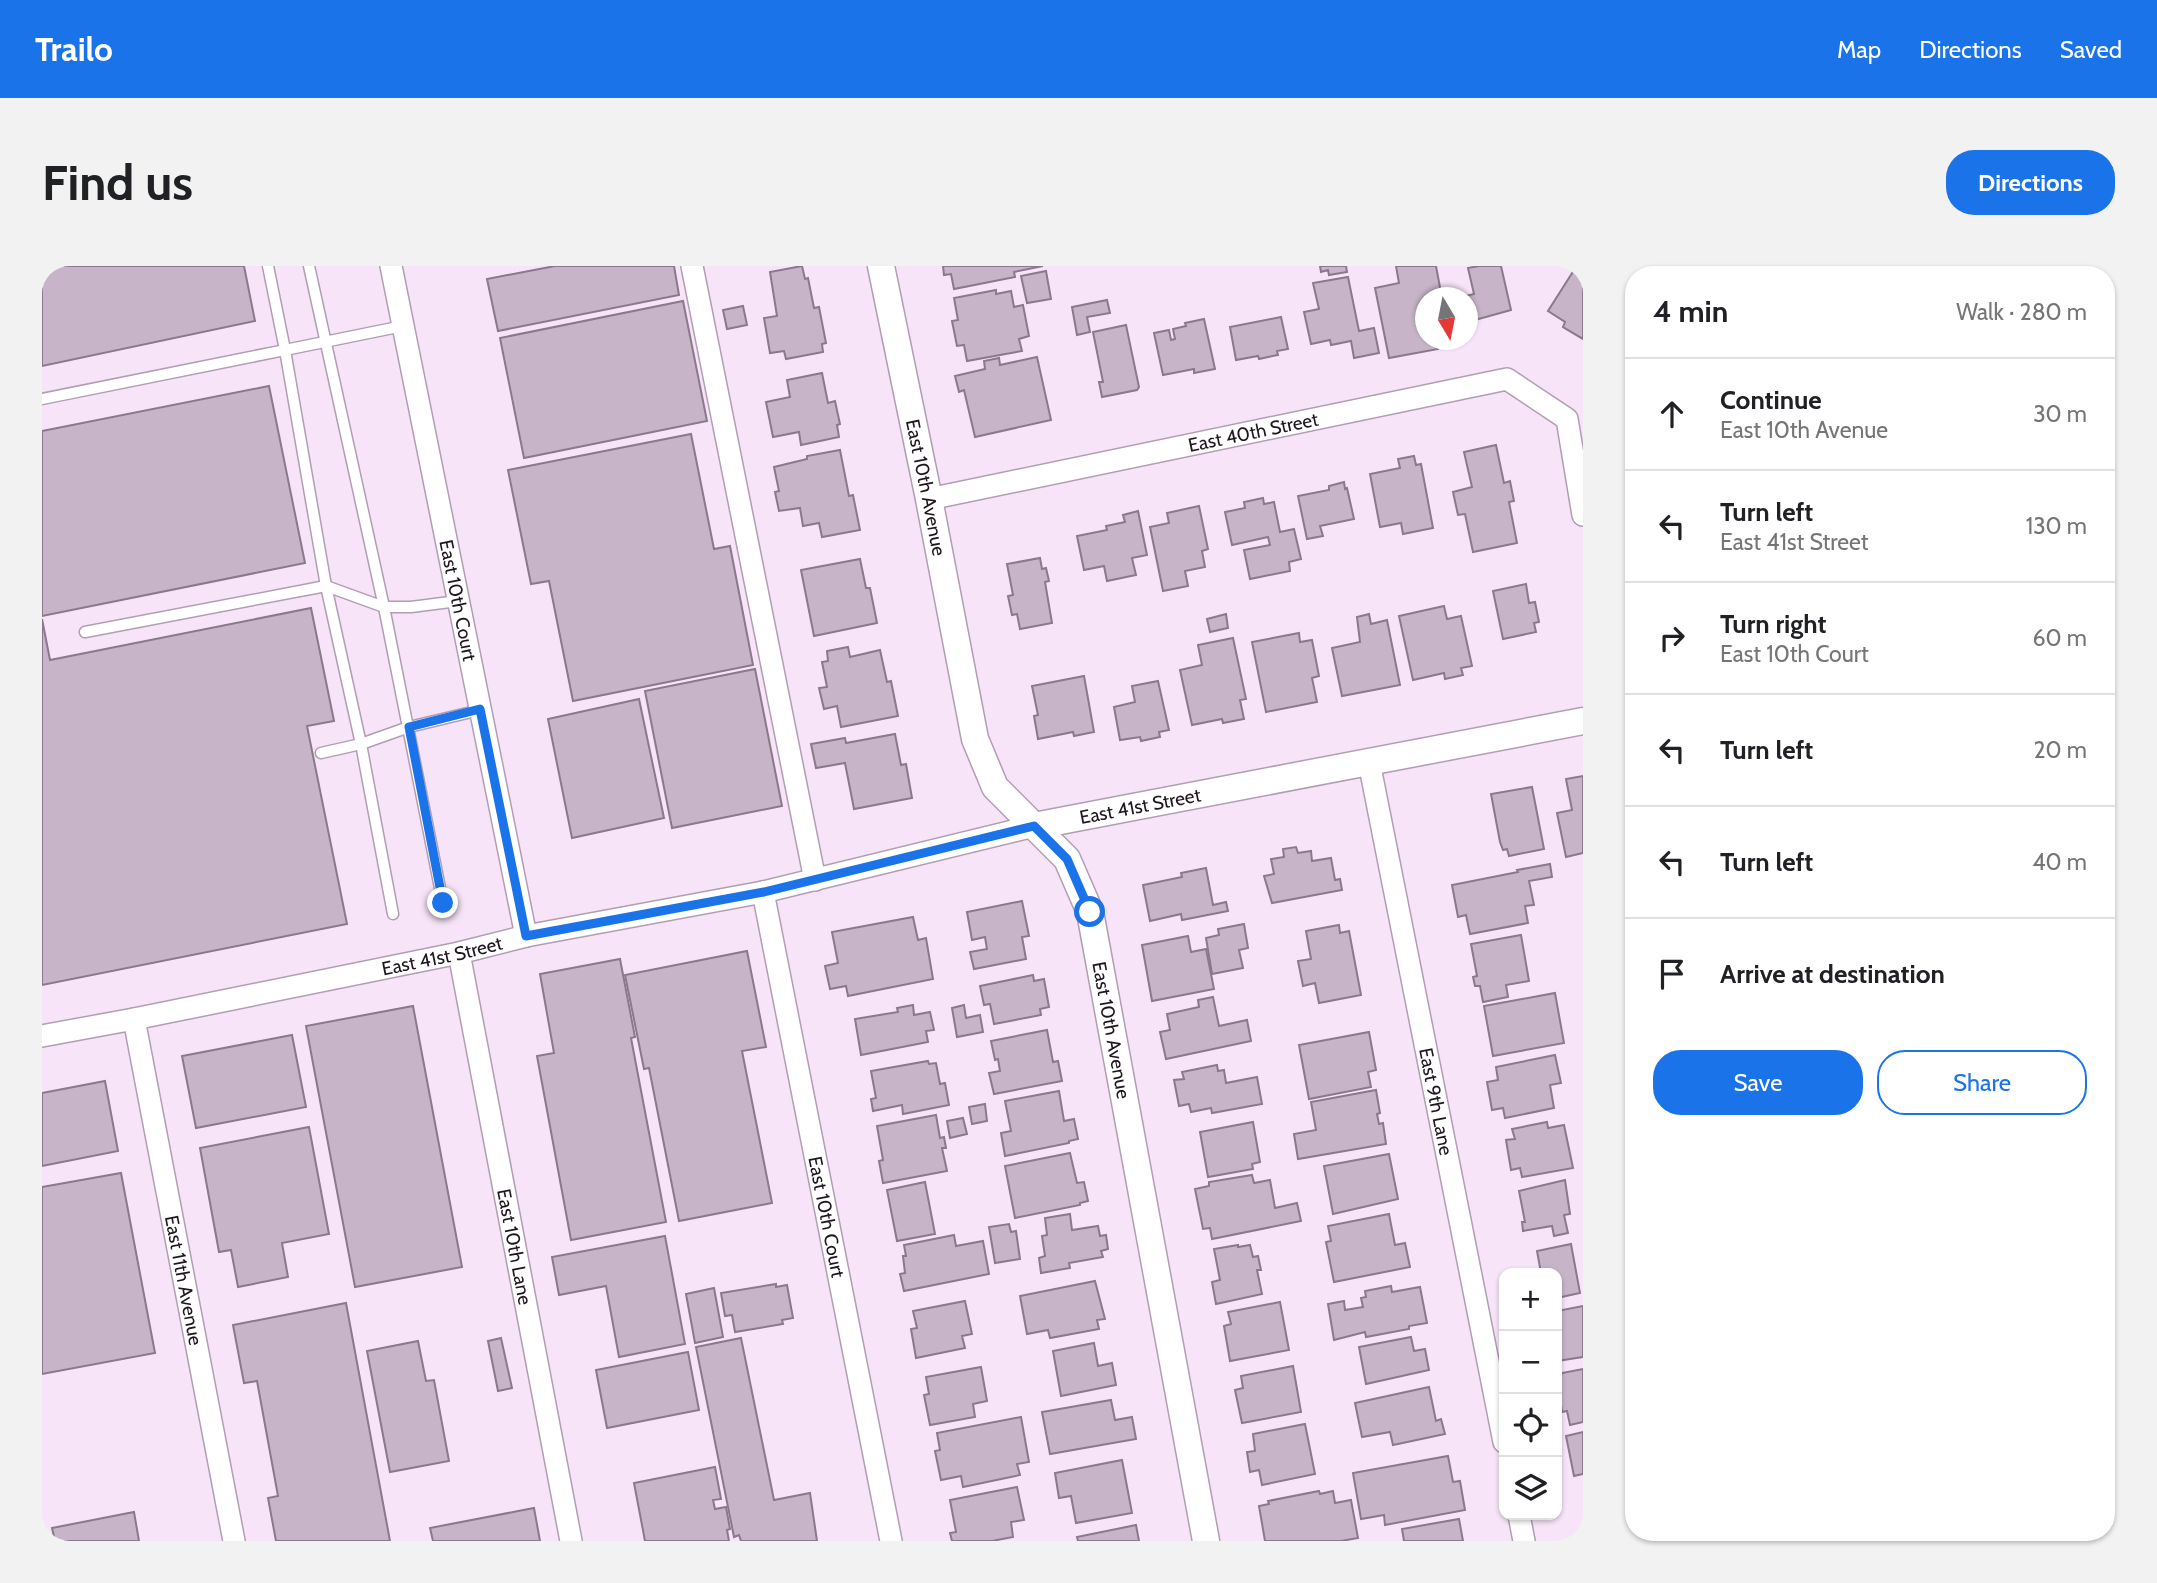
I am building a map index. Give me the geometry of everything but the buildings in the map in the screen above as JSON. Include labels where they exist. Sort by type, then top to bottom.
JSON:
[{"type":"street","name":"East 10th Court","points":[[391,266],[526,936]]},
{"type":"street","points":[[692,266],[815,880]]},
{"type":"street","name":"East 10th Avenue","points":[[881,266],[975,740],[995,787],[1067,859],[1090,912],[1206,1541]]},
{"type":"street","name":"East 40th Street","points":[[929,499],[1507,379],[1567,419],[1583,515]]},
{"type":"street","name":"East 41st Street","points":[[42,1036],[134,1020],[458,953],[526,936],[764,892],[1034,826],[1583,721]]},
{"type":"street","name":"East 9th Lane","points":[[1369,762],[1499,1417]]},
{"type":"street","name":"East 10th Court","points":[[764,892],[891,1541]]},
{"type":"street","name":"East 10th Lane","points":[[458,953],[571,1541]]},
{"type":"street","name":"East 11th Avenue","points":[[134,1020],[234,1541]]},
{"type":"street","points":[[1520,1520],[1524,1541]]},
{"type":"lane","points":[[268,266],[326,586],[361,744],[393,914]]},
{"type":"lane","points":[[309,266],[384,607],[443,903]]},
{"type":"lane","points":[[42,399],[403,326]]},
{"type":"lane","points":[[85,632],[326,586],[384,607],[411,607],[458,601]]},
{"type":"lane","points":[[321,753],[480,709]]},
{"type":"route","points":[[443,903],[409,727],[480,709],[526,936],[764,892],[1034,826],[1067,859],[1090,912]]}]
